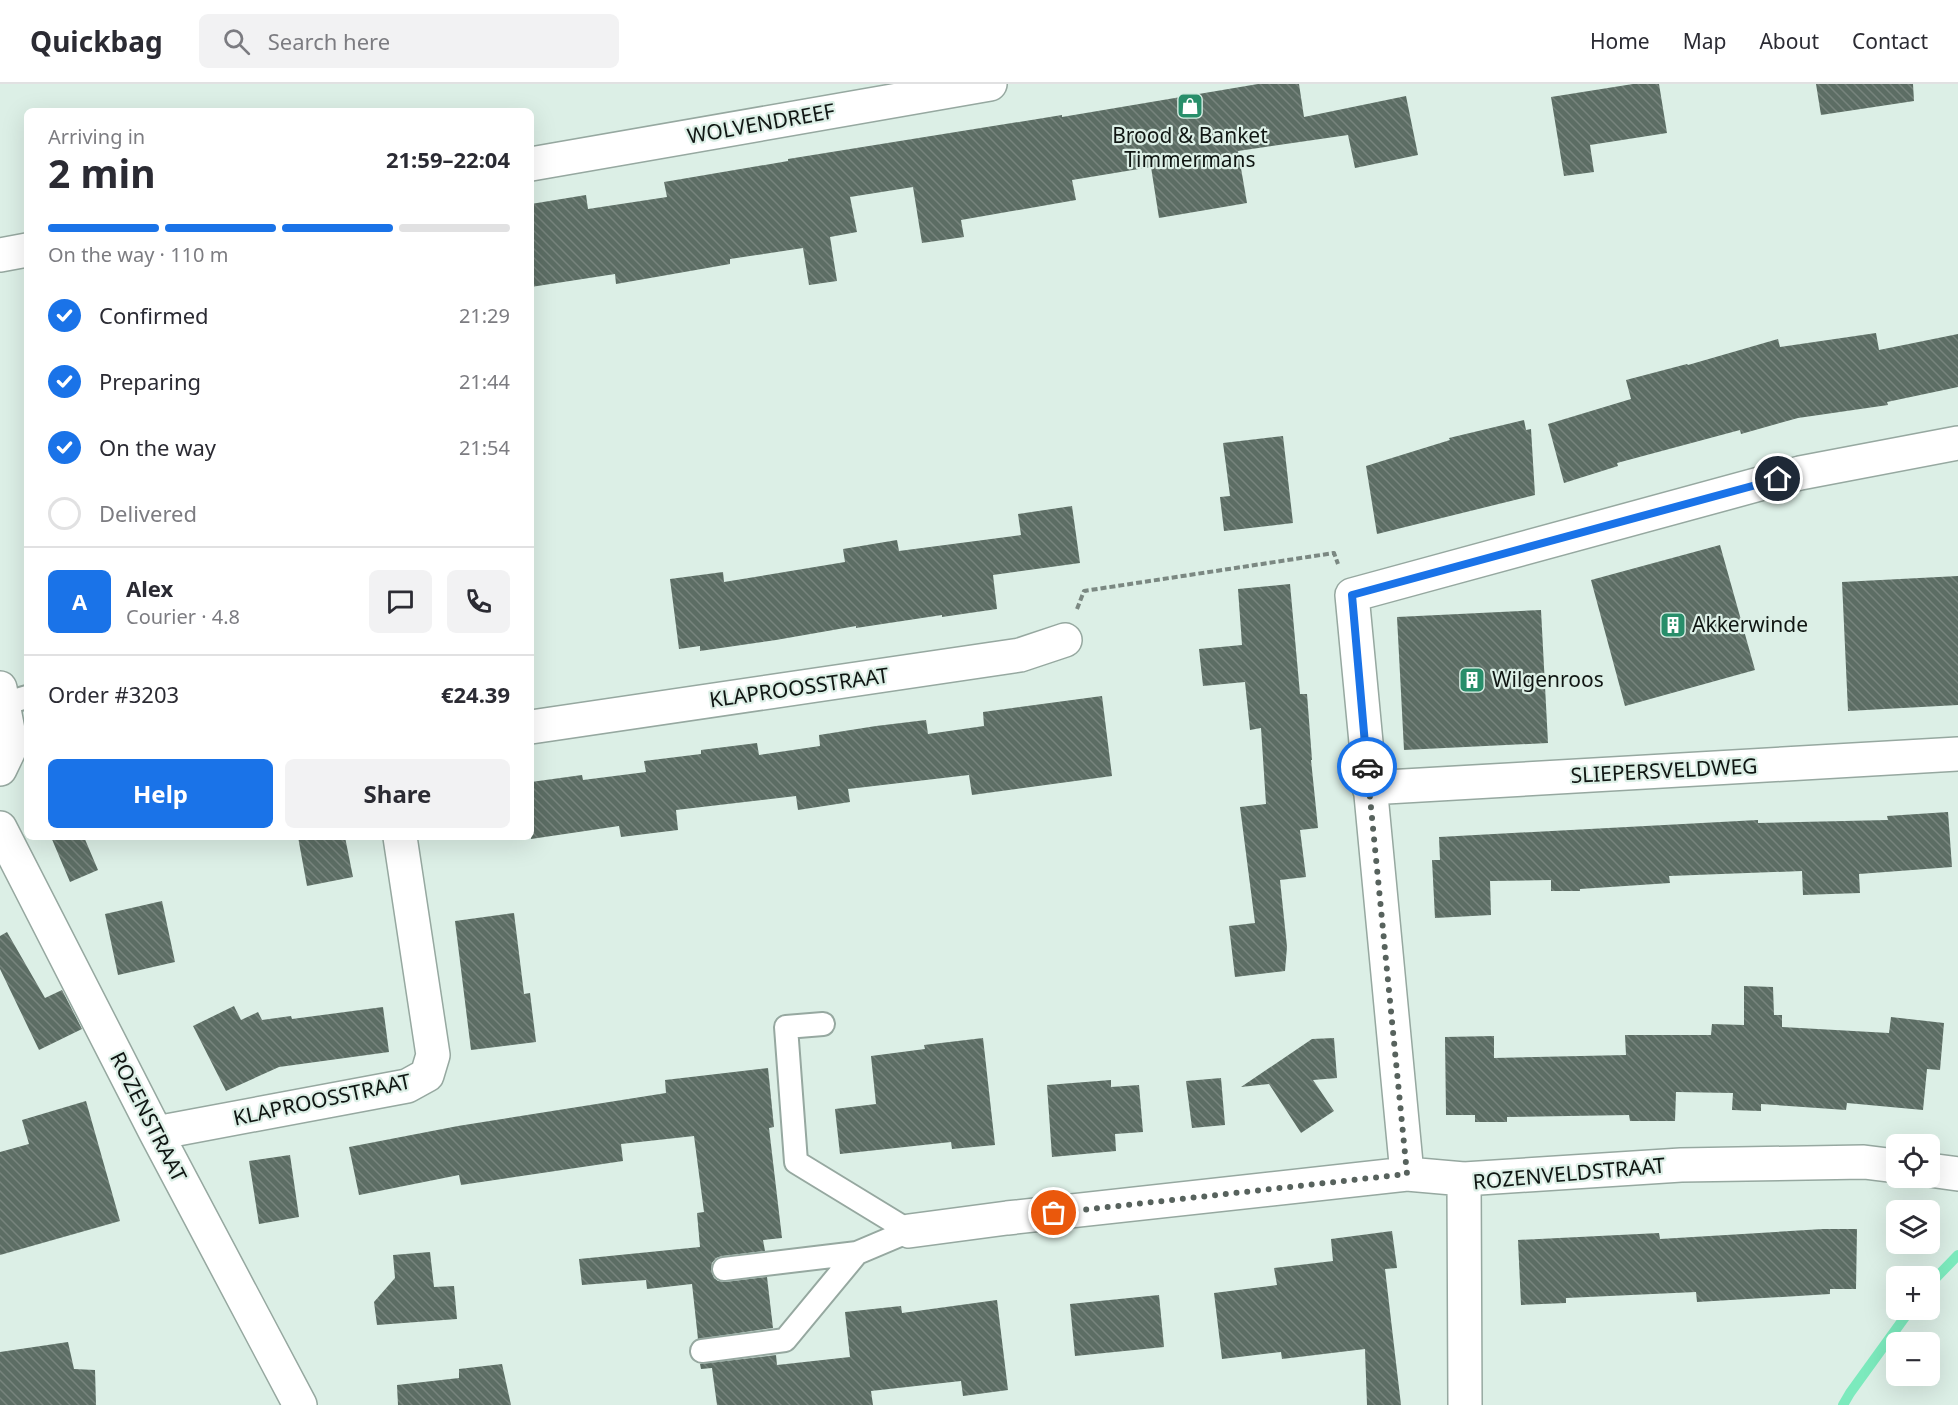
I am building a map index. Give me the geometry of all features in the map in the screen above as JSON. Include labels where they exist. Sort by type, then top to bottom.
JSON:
[{"type":"street","name":"WOLVENDREEF","points":[[534,163],[990,84]]},
{"type":"street","points":[[0,255],[24,251]]},
{"type":"street","points":[[1407,1174],[1352,595],[1800,473],[1958,443]]},
{"type":"street","name":"KLAPROOSSTRAAT","points":[[534,727],[1020,655],[1065,639]]},
{"type":"street","points":[[0,769],[11,746],[10,696]]},
{"type":"street","name":"SLIEPERSVELDWEG","points":[[1369,788],[1958,754]]},
{"type":"street","name":"ROZENSTRAAT","points":[[0,828],[156,1133],[300,1405]]},
{"type":"street","name":"KLAPROOSSTRAAT","points":[[156,1133],[407,1086],[426,1075],[434,1055],[399,840]]},
{"type":"street","name":"ROZENVELDSTRAAT","points":[[1466,1405],[1464,1179],[1681,1166],[1864,1162],[1886,1165]]},
{"type":"street","points":[[1940,1172],[1958,1174]]},
{"type":"street","points":[[909,1231],[1407,1174],[1464,1179]]},
{"type":"lane","points":[[822,1024],[786,1027],[796,1162],[909,1231]]},
{"type":"lane","points":[[724,1269],[857,1253],[909,1231]]},
{"type":"lane","points":[[702,1351],[785,1340],[857,1253]]},
{"type":"path","points":[[1065,639],[1084,591],[1334,554],[1352,595]]},
{"type":"building","points":[[1258,84],[1299,84],[1304,117],[1406,96],[1418,155],[1355,168],[1348,135],[1238,151],[1247,203],[1159,218],[1151,167],[1072,180],[1076,200],[961,220],[964,237],[922,243],[913,187],[850,197],[857,232],[830,237],[837,281],[809,285],[803,248],[730,259],[730,264],[616,284],[615,274],[534,287],[534,204],[586,195],[588,209],[667,197],[664,182],[788,161],[788,159],[1062,115],[1062,117]]},
{"type":"building","points":[[1633,84],[1659,84],[1667,133],[1590,145],[1594,172],[1564,176],[1551,97]]},
{"type":"building","points":[[1816,84],[1913,84],[1914,101],[1821,115]]},
{"type":"building","points":[[1876,333],[1879,350],[1958,334],[1958,387],[1887,402],[1888,405],[1798,418],[1741,434],[1740,430],[1617,463],[1618,466],[1564,483],[1548,424],[1631,399],[1626,380],[1778,339],[1780,347]]},
{"type":"building","points":[[1524,420],[1526,430],[1531,429],[1535,495],[1377,534],[1366,466],[1450,440],[1449,438]]},
{"type":"building","points":[[1283,436],[1293,523],[1224,531],[1220,497],[1230,496],[1223,443]]},
{"type":"building","points":[[1072,506],[1080,563],[993,575],[997,609],[856,628],[856,626],[700,651],[700,646],[679,649],[670,579],[723,572],[724,582],[845,562],[843,549],[897,540],[899,551],[1021,535],[1018,514]]},
{"type":"building","name":"Akkerwinde","points":[[1720,545],[1755,670],[1625,706],[1591,580]]},
{"type":"building","points":[[1958,576],[1958,705],[1848,711],[1842,582]]},
{"type":"building","points":[[1290,584],[1300,694],[1307,694],[1318,828],[1300,830],[1306,877],[1280,880],[1287,947],[1285,971],[1235,977],[1229,926],[1255,923],[1240,807],[1266,804],[1261,728],[1250,730],[1245,682],[1203,686],[1199,649],[1242,645],[1238,589]]},
{"type":"building","name":"Wilgenroos","points":[[1541,610],[1548,743],[1404,750],[1397,617]]},
{"type":"building","points":[[1102,696],[1112,776],[972,795],[969,775],[848,789],[850,802],[798,810],[796,796],[676,810],[678,830],[621,837],[619,826],[534,839],[534,782],[582,775],[583,780],[646,772],[644,761],[701,754],[701,750],[757,743],[759,755],[820,746],[819,735],[876,726],[926,720],[928,734],[984,726],[983,712]]},
{"type":"building","points":[[1948,812],[1952,867],[1859,874],[1860,893],[1803,895],[1802,871],[1669,876],[1670,883],[1580,889],[1580,891],[1551,891],[1551,880],[1490,881],[1491,915],[1435,918],[1432,860],[1440,860],[1439,837],[1758,820],[1758,823],[1888,820],[1887,816]]},
{"type":"building","points":[[52,840],[85,840],[98,870],[70,882]]},
{"type":"building","points":[[299,840],[346,840],[353,877],[307,886]]},
{"type":"building","points":[[162,901],[175,962],[118,975],[105,914]]},
{"type":"building","points":[[514,913],[524,994],[530,993],[536,1042],[471,1050],[455,921]]},
{"type":"building","points":[[7,932],[45,998],[62,990],[82,1029],[39,1050],[0,969],[0,936]]},
{"type":"building","points":[[1744,986],[1773,987],[1774,1015],[1782,1015],[1782,1027],[1889,1033],[1891,1017],[1944,1023],[1940,1070],[1927,1069],[1923,1110],[1847,1103],[1846,1110],[1761,1104],[1761,1111],[1732,1110],[1733,1093],[1676,1092],[1675,1121],[1630,1121],[1629,1115],[1507,1117],[1507,1122],[1475,1122],[1475,1115],[1446,1115],[1445,1037],[1494,1036],[1494,1058],[1626,1055],[1625,1035],[1711,1035],[1712,1024],[1744,1025]]},
{"type":"building","points":[[234,1006],[241,1020],[258,1012],[262,1020],[291,1016],[292,1019],[383,1007],[389,1052],[279,1067],[226,1091],[193,1026]]},
{"type":"building","points":[[983,1038],[995,1145],[952,1149],[951,1142],[840,1154],[835,1109],[876,1104],[871,1056],[925,1049],[924,1045]]},
{"type":"building","points":[[1334,1038],[1337,1078],[1313,1080],[1334,1111],[1301,1133],[1269,1084],[1241,1087],[1312,1039]]},
{"type":"building","points":[[768,1068],[774,1127],[769,1128],[782,1238],[763,1240],[765,1251],[716,1258],[711,1270],[714,1278],[725,1282],[767,1277],[773,1328],[698,1339],[692,1284],[647,1289],[646,1280],[582,1285],[579,1259],[700,1247],[697,1213],[704,1212],[694,1136],[621,1144],[623,1161],[461,1185],[459,1175],[359,1195],[349,1147],[458,1126],[666,1093],[665,1080]]},
{"type":"building","points":[[1221,1078],[1225,1125],[1192,1128],[1186,1081]]},
{"type":"building","points":[[1111,1080],[1111,1087],[1139,1085],[1143,1132],[1115,1134],[1116,1151],[1052,1157],[1047,1085]]},
{"type":"building","points":[[86,1101],[120,1221],[0,1255],[0,1152],[29,1144],[22,1120]]},
{"type":"building","points":[[290,1155],[299,1217],[259,1224],[249,1161]]},
{"type":"building","points":[[1857,1229],[1856,1289],[1830,1289],[1830,1294],[1697,1302],[1696,1292],[1566,1298],[1566,1303],[1521,1305],[1518,1240],[1659,1233],[1660,1239]]},
{"type":"building","points":[[1392,1231],[1397,1268],[1385,1269],[1401,1405],[1367,1405],[1365,1349],[1282,1359],[1281,1352],[1222,1359],[1214,1293],[1277,1285],[1274,1268],[1333,1261],[1331,1239]]},
{"type":"building","points":[[430,1252],[434,1287],[454,1286],[457,1319],[377,1325],[374,1302],[395,1278],[393,1255]]},
{"type":"building","points":[[1159,1295],[1164,1347],[1075,1356],[1070,1304]]},
{"type":"building","points":[[997,1300],[1008,1390],[963,1396],[961,1381],[871,1391],[873,1405],[717,1405],[712,1368],[701,1369],[700,1364],[776,1355],[777,1365],[850,1357],[845,1312],[901,1306],[902,1313]]},
{"type":"building","points":[[68,1342],[74,1369],[95,1370],[96,1405],[0,1405],[0,1352]]},
{"type":"building","points":[[502,1364],[511,1405],[398,1405],[397,1385],[459,1378],[459,1369]]},
{"type":"waterway","points":[[1940,1274],[1958,1255]]},
{"type":"waterway","points":[[1843,1405],[1903,1320]]},
{"type":"way so far","points":[[1054,1213],[1407,1174],[1367,767]]},
{"type":"place","name":"Brood & Banket Timmermans","points":[[1190,106]]},
{"type":"place","name":"Akkerwinde","points":[[1673,625]]},
{"type":"place","name":"Wilgenroos","points":[[1472,680]]},
{"type":"route","points":[[1367,767],[1352,595],[1778,479]]}]
